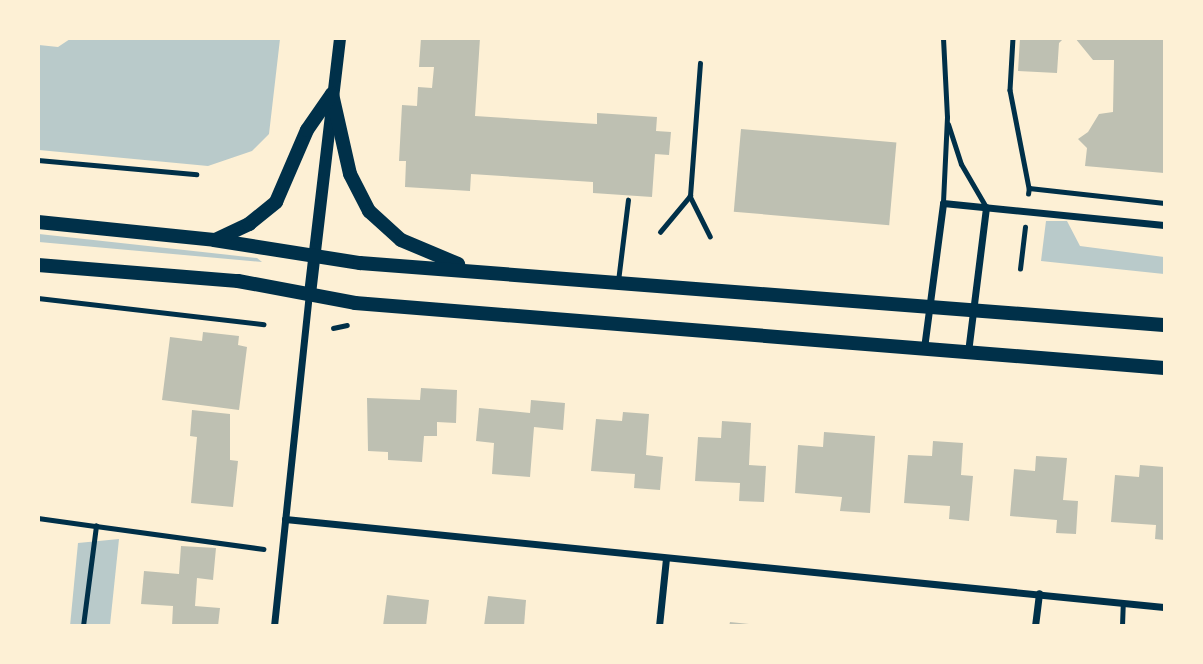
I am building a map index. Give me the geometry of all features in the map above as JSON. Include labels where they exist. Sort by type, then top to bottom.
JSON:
[{"type":"main road","points":[[214,240],[249,224],[276,202],[307,130],[332,94]]},
{"type":"main road","points":[[332,94],[350,174],[369,211],[401,240],[475,270]]},
{"type":"main road","points":[[38,222],[214,240],[317,256],[974,311],[1164,324]]},
{"type":"main road","points":[[38,265],[238,281],[355,303],[1164,368]]},
{"type":"street","points":[[274,625],[340,38]]},
{"type":"street","points":[[924,348],[943,203],[1164,225]]},
{"type":"street","points":[[968,352],[986,207]]},
{"type":"street","points":[[285,519],[1164,607]]},
{"type":"street","points":[[659,625],[666,558]]},
{"type":"street","points":[[1035,625],[1039,593]]},
{"type":"lane","points":[[943,38],[947,117],[943,203]]},
{"type":"lane","points":[[947,117],[961,164],[986,207]]},
{"type":"lane","points":[[618,281],[628,200]]},
{"type":"lane","points":[[1122,625],[1123,603]]},
{"type":"path","points":[[1013,38],[1010,90],[1029,188]]},
{"type":"path","points":[[700,63],[690,197],[709,236]]},
{"type":"path","points":[[38,160],[196,174]]},
{"type":"path","points":[[660,232],[690,197]]},
{"type":"path","points":[[38,298],[264,324]]},
{"type":"path","points":[[38,518],[281,552]]},
{"type":"path","points":[[83,625],[96,526]]},
{"type":"shaded area","points":[[70,39],[280,39],[269,134],[252,151],[208,166],[39,150],[39,45],[58,47]]},
{"type":"shaded area","points":[[1046,221],[1067,221],[1080,246],[1164,257],[1164,274],[1041,261]]},
{"type":"shaded area","points":[[39,234],[257,258],[262,262],[39,242]]},
{"type":"shaded area","points":[[119,539],[110,625],[70,626],[78,543]]},
{"type":"building","points":[[421,38],[480,38],[475,116],[597,124],[597,113],[657,117],[656,131],[671,132],[669,155],[655,154],[652,197],[593,193],[593,182],[471,174],[470,191],[405,187],[406,161],[399,161],[402,105],[417,106],[418,87],[432,88],[434,67],[419,67]]},
{"type":"building","points":[[1020,38],[1064,38],[1059,43],[1057,73],[1018,71]]},
{"type":"building","points":[[1075,38],[1164,38],[1164,173],[1085,166],[1087,148],[1078,139],[1088,132],[1099,114],[1113,112],[1114,60],[1093,60]]},
{"type":"building","points":[[741,129],[896,143],[889,225],[734,212]]},
{"type":"building","points":[[203,332],[239,336],[238,345],[247,347],[239,410],[162,400],[170,337],[202,341]]},
{"type":"building","points":[[421,388],[457,390],[456,423],[437,422],[437,436],[424,436],[422,462],[388,460],[388,452],[368,451],[367,398],[420,400]]},
{"type":"building","points":[[531,400],[565,403],[563,430],[534,427],[530,477],[492,474],[494,443],[476,441],[479,408],[530,413]]},
{"type":"building","points":[[192,410],[230,414],[230,460],[238,461],[233,507],[191,503],[197,437],[190,436]]},
{"type":"building","points":[[623,412],[649,414],[646,455],[663,457],[660,490],[634,488],[635,474],[591,471],[596,419],[622,421]]},
{"type":"building","points":[[722,421],[751,423],[749,465],[766,466],[764,502],[739,501],[740,483],[695,481],[698,437],[721,438]]},
{"type":"building","points":[[824,432],[875,436],[870,513],[840,511],[842,497],[795,493],[798,445],[823,447]]},
{"type":"building","points":[[933,441],[963,443],[961,475],[973,476],[969,521],[949,519],[950,506],[904,503],[908,455],[932,456]]},
{"type":"building","points":[[1036,456],[1067,458],[1063,500],[1078,501],[1076,534],[1056,533],[1057,520],[1010,516],[1014,469],[1035,471]]},
{"type":"building","points":[[1140,465],[1164,467],[1164,540],[1155,539],[1156,525],[1111,522],[1115,475],[1139,477]]},
{"type":"building","points":[[181,546],[216,548],[213,580],[197,578],[195,606],[220,608],[218,626],[172,626],[173,606],[141,604],[144,571],[179,574]]},
{"type":"building","points":[[387,595],[429,600],[426,626],[383,626]]},
{"type":"building","points":[[488,596],[526,600],[524,626],[484,626]]},
{"type":"building","points":[[730,622],[749,624],[749,626],[729,626]]}]
